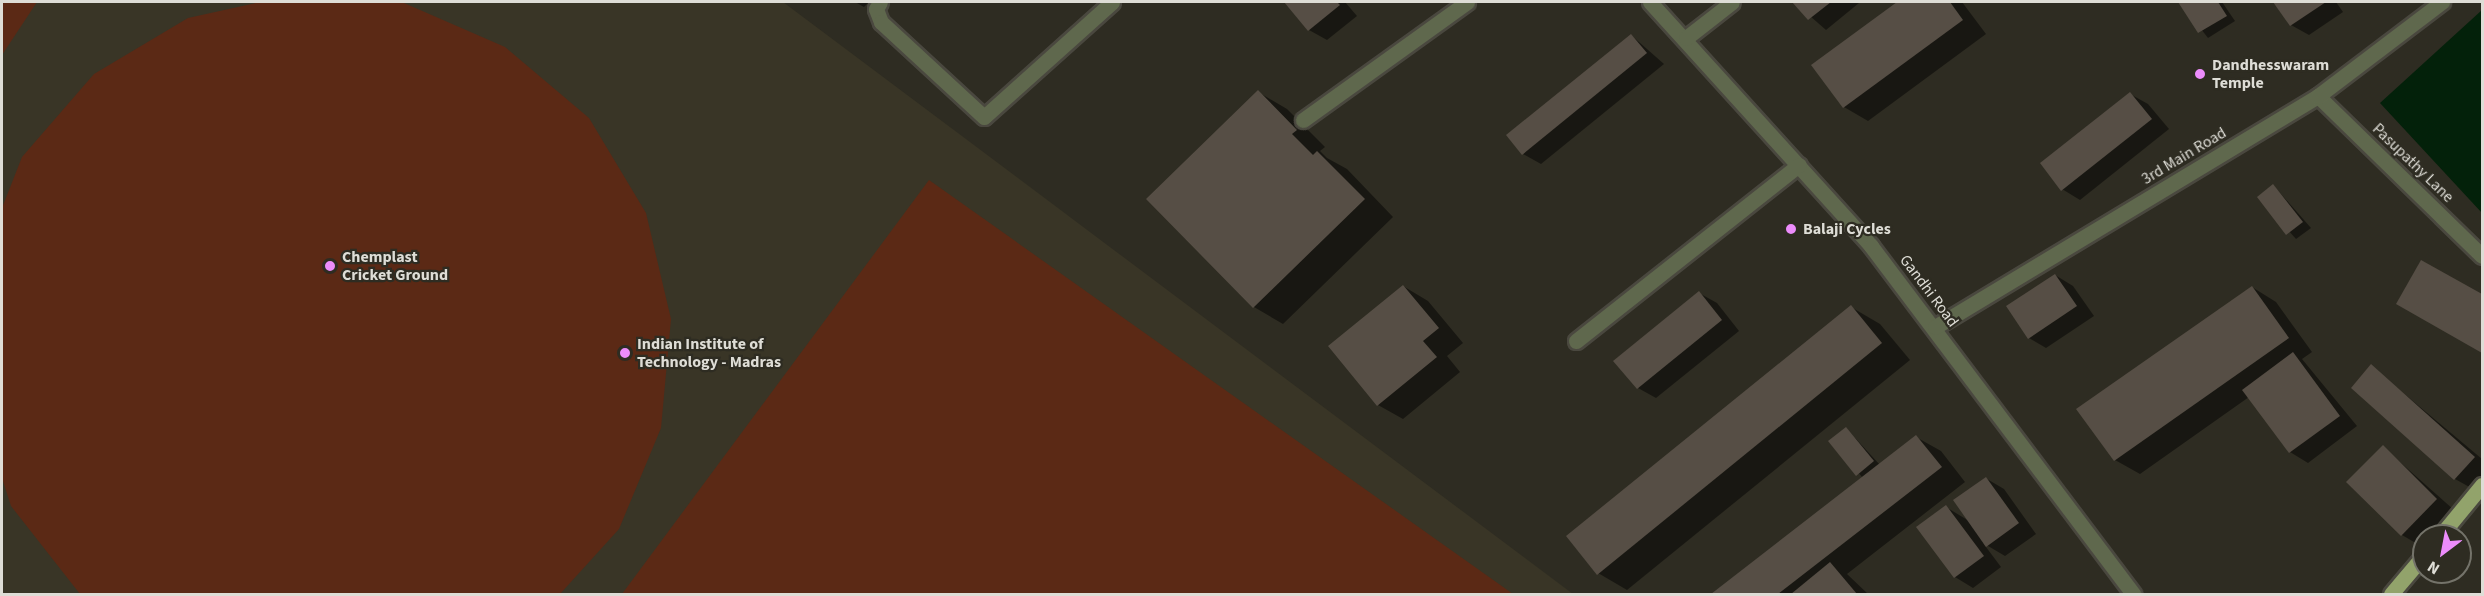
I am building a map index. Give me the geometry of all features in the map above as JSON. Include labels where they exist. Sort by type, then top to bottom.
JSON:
[{"type":"main road","points":[[2450,524],[2482,485]]},
{"type":"main road","points":[[2391,594],[2412,569]]},
{"type":"street","points":[[880,2],[876,9],[881,22],[984,117],[1109,3]]},
{"type":"street","points":[[1303,120],[1467,2]]},
{"type":"street","name":"Gandhi Road","points":[[1650,2],[1686,38],[1799,165],[1935,327],[2042,479],[2133,594]]},
{"type":"street","points":[[1686,38],[1732,2]]},
{"type":"street","name":"3rd Main Road","points":[[1935,327],[2319,96],[2442,2]]},
{"type":"street","name":"Pasupathy Lane","points":[[2319,96],[2482,256]]},
{"type":"street","points":[[1576,341],[1799,165]]},
{"type":"shaded area","name":"Indian Institute of Technology - Madras","points":[[2,2],[783,2],[1573,594],[2,594]]},
{"type":"shaded area","points":[[2,2],[37,2],[2,55]]},
{"type":"shaded area","name":"Chemplast Cricket Ground","points":[[260,2],[404,3],[505,47],[589,118],[646,213],[671,319],[661,428],[619,529],[560,594],[80,594],[11,506],[2,478],[2,208],[22,157],[94,74],[188,18]]},
{"type":"shaded area","points":[[2482,10],[2482,213],[2380,103]]},
{"type":"shaded area","points":[[929,180],[1513,594],[622,594]]},
{"type":"building","points":[[1284,2],[1337,2],[1340,5],[1308,31]]},
{"type":"building","points":[[1792,2],[1831,2],[1808,20]]},
{"type":"building","points":[[1897,2],[1950,2],[1963,20],[1843,108],[1811,65]]},
{"type":"building","points":[[2178,2],[2218,2],[2227,16],[2198,33]]},
{"type":"building","points":[[2273,2],[2326,2],[2290,26]]},
{"type":"building","points":[[1631,34],[1647,53],[1522,155],[1506,135]]},
{"type":"building","points":[[1258,90],[1297,130],[1292,134],[1313,155],[1317,151],[1365,199],[1253,308],[1146,199]]},
{"type":"building","points":[[2130,92],[2152,119],[2061,191],[2040,163]]},
{"type":"building","points":[[2273,184],[2303,222],[2286,235],[2257,197]]},
{"type":"building","points":[[2421,260],[2482,294],[2482,353],[2396,304]]},
{"type":"building","points":[[2055,274],[2077,306],[2028,339],[2006,306]]},
{"type":"building","points":[[1403,285],[1439,328],[1423,341],[1437,357],[1377,406],[1328,346]]},
{"type":"building","points":[[2252,286],[2289,338],[2114,461],[2076,409]]},
{"type":"building","points":[[1699,291],[1722,320],[1637,389],[1613,361]]},
{"type":"building","points":[[1851,305],[1882,343],[1597,575],[1566,536]]},
{"type":"building","points":[[2293,352],[2340,416],[2289,453],[2242,390]]},
{"type":"building","points":[[2371,364],[2475,457],[2454,480],[2351,388]]},
{"type":"building","points":[[1846,427],[1874,461],[1856,476],[1828,441]]},
{"type":"building","points":[[1916,435],[1942,467],[1778,594],[1711,594]]},
{"type":"building","points":[[2383,445],[2437,499],[2401,536],[2346,482]]},
{"type":"building","points":[[1986,477],[2019,523],[1986,547],[1953,500]]},
{"type":"building","points":[[1946,505],[1984,556],[1954,578],[1916,527]]},
{"type":"building","points":[[1830,562],[1857,594],[1791,594]]},
{"type":"place","name":"Dandhesswaram Temple","points":[[2200,74]]},
{"type":"place","name":"Balaji Cycles","points":[[1791,229]]},
{"type":"place","name":"Chemplast Cricket Ground","points":[[330,266]]},
{"type":"place","name":"Indian Institute of Technology - Madras","points":[[625,353]]}]
